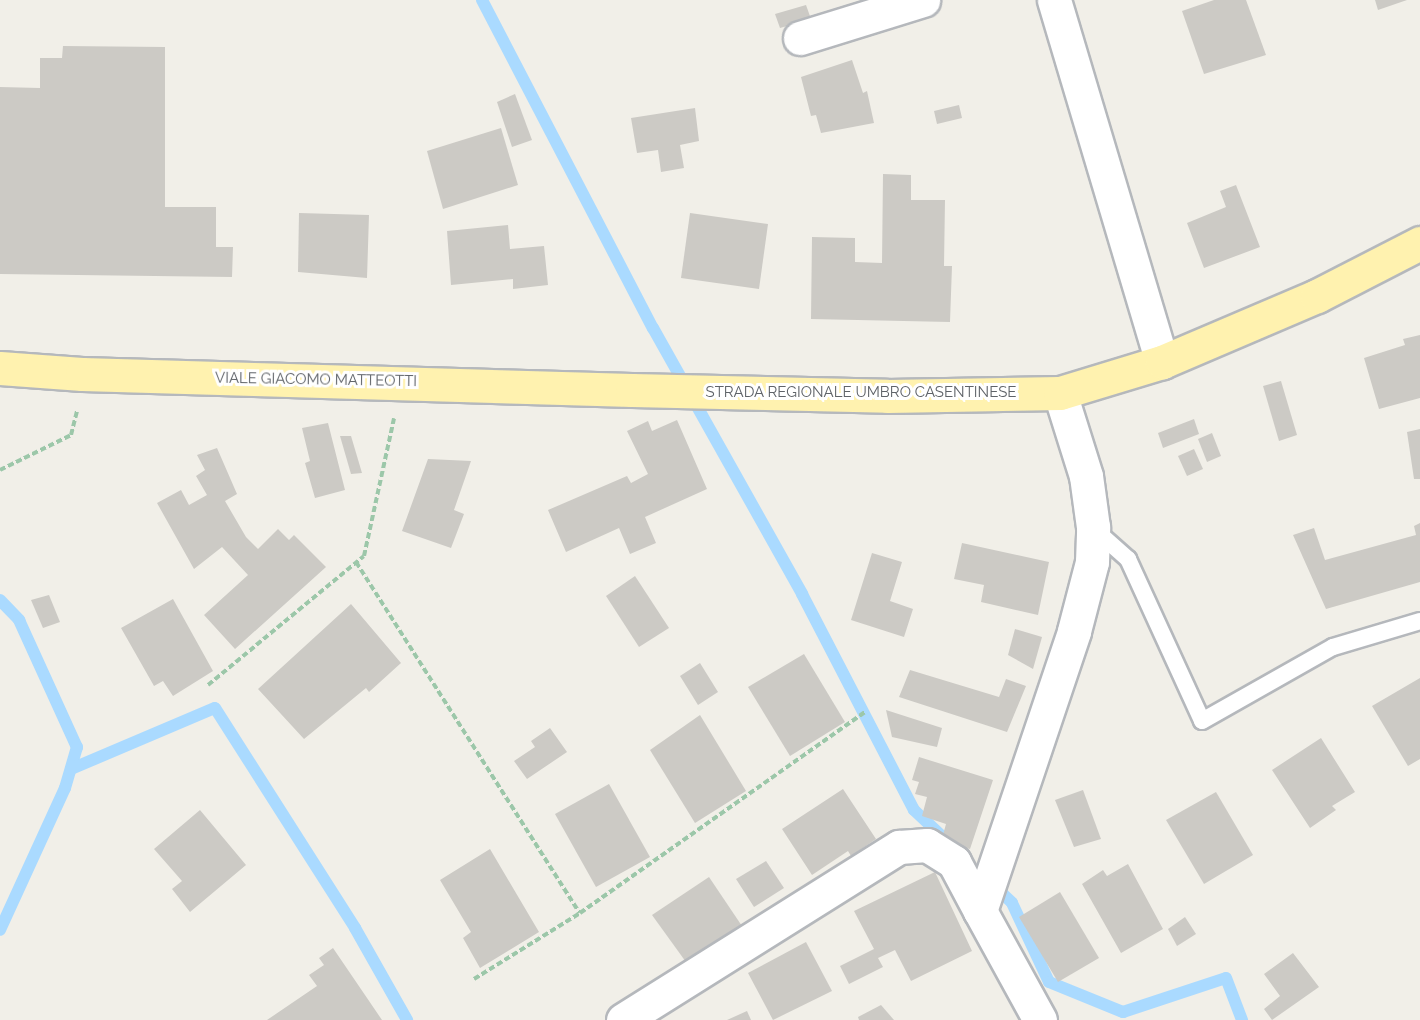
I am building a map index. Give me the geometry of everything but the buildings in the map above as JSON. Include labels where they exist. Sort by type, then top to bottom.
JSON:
[{"type":"main road","name":"STRADA REGIONALE UMBRO CASENTINESE","points":[[632,390],[887,396],[1060,393],[1162,362],[1317,296],[1420,243]]},
{"type":"main road","name":"VIALE GIACOMO MATTEOTTI","points":[[0,368],[82,374],[632,390]]},
{"type":"street","points":[[800,38],[923,0]]},
{"type":"street","points":[[1054,0],[1162,362]]},
{"type":"street","points":[[980,911],[1074,631],[1092,562],[1093,527],[1086,477],[1060,393]]},
{"type":"street","points":[[622,1020],[899,847],[927,845],[954,862],[1040,1020]]},
{"type":"lane","points":[[1093,527],[1128,559],[1202,721],[1334,647],[1420,621]]},
{"type":"path","points":[[0,470],[71,435],[82,374]]},
{"type":"path","points":[[208,685],[364,556],[401,382]]},
{"type":"path","points":[[356,562],[580,913]]},
{"type":"path","points":[[474,979],[580,913],[866,711]]},
{"type":"waterway","points":[[482,0],[653,328],[802,594],[914,810],[948,842]]},
{"type":"waterway","points":[[0,600],[19,620],[77,747],[65,788],[0,930]]},
{"type":"waterway","points":[[71,769],[215,708],[355,928],[407,1020]]},
{"type":"waterway","points":[[993,885],[1012,903],[1049,982],[1123,1012],[1226,978],[1242,1020]]}]
